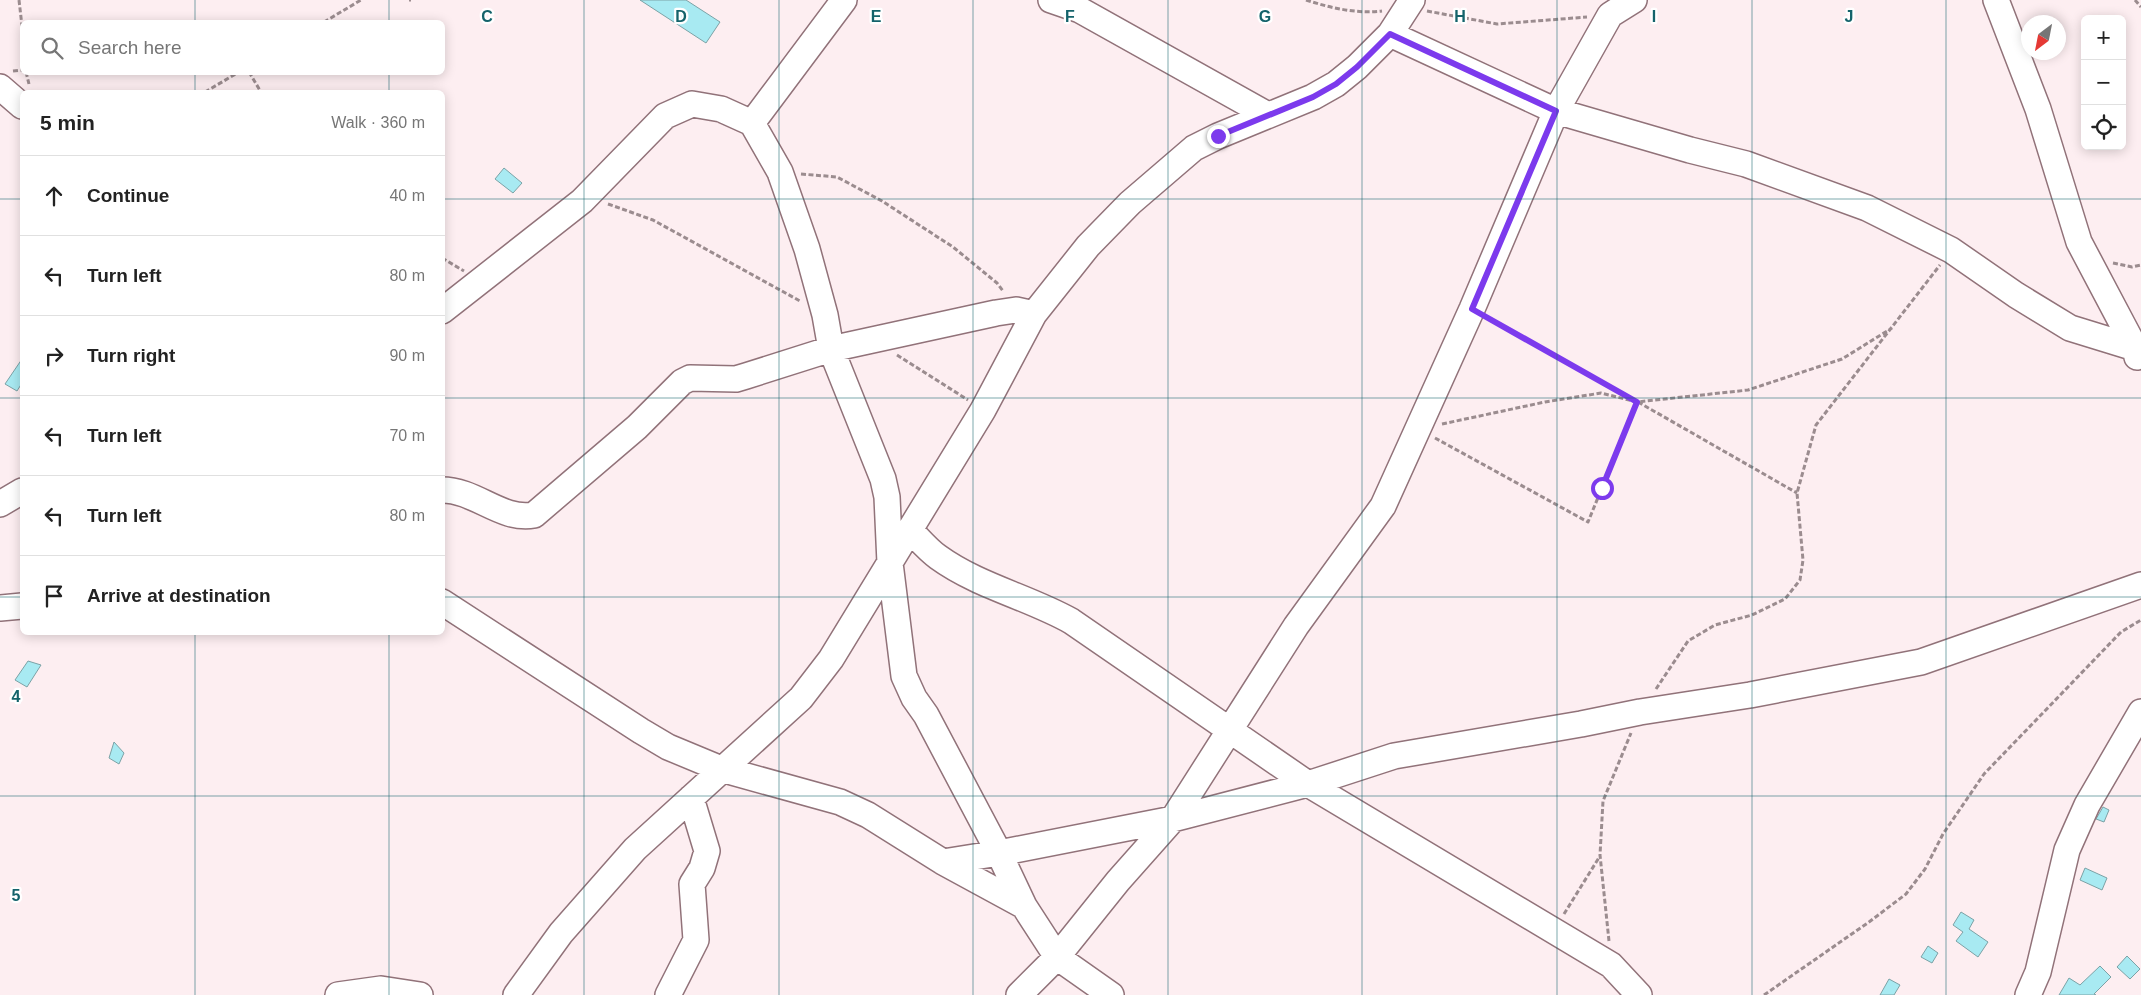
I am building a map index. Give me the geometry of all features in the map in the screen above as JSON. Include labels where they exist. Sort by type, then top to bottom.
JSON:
[{"type":"street","points":[[752,122],[844,0]]},
{"type":"street","points":[[1051,0],[1080,10],[1268,115]]},
{"type":"street","points":[[1018,995],[1057,957],[1118,881],[1173,819],[1296,626],[1383,506],[1472,309],[1556,111],[1610,15],[1634,0]]},
{"type":"street","points":[[2001,3],[2038,109],[2079,242],[2139,356]]},
{"type":"street","points":[[516,995],[561,933],[635,849],[801,698],[832,659],[983,410],[1025,312],[1130,204],[1194,148],[1313,97],[1336,84],[1357,67],[1390,34],[1409,4]]},
{"type":"street","points":[[1390,34],[1556,111],[1690,150],[1746,164],[1867,208],[1951,250],[2016,296],[2070,328],[2139,356]]},
{"type":"street","points":[[0,87],[20,104]]},
{"type":"street","points":[[445,309],[582,201],[665,116],[692,104],[721,109],[752,122],[780,172],[807,249],[825,315],[831,349],[883,479],[887,497],[890,563],[904,676],[914,698],[926,715],[999,853],[1024,906],[1057,957],[1111,995]]},
{"type":"street","points":[[445,490],[464,493],[511,515],[522,517],[534,515],[637,427],[682,382],[690,378],[736,378],[831,349],[873,339],[1025,312]]},
{"type":"street","points":[[0,504],[20,492]]},
{"type":"street","points":[[910,530],[937,557],[970,576],[1011,595],[1042,605],[1071,620],[1308,784],[1611,965],[1639,995]]},
{"type":"street","points":[[943,862],[1173,819],[1308,784],[1394,756],[1640,712],[1750,695],[1921,662],[2141,586]]},
{"type":"street","points":[[445,604],[641,732],[668,747],[721,770],[840,802],[868,815],[943,862],[1024,906]]},
{"type":"street","points":[[0,608],[20,606]]},
{"type":"street","points":[[2028,995],[2038,972],[2067,850],[2087,805],[2141,712]]},
{"type":"street","points":[[668,995],[696,940],[692,884],[702,868],[707,851],[691,798]]},
{"type":"street","points":[[338,995],[381,989],[420,995]]},
{"type":"path","points":[[18,0],[21,20]]},
{"type":"path","points":[[327,20],[361,0]]},
{"type":"path","points":[[1306,0],[1365,13],[1409,4],[1498,24],[1610,15]]},
{"type":"path","points":[[2135,0],[2141,7]]},
{"type":"path","points":[[208,90],[234,75]]},
{"type":"path","points":[[251,75],[260,90]]},
{"type":"path","points":[[780,172],[837,178],[882,201],[952,247],[997,283],[1025,312]]},
{"type":"path","points":[[582,201],[613,204],[653,220],[825,315]]},
{"type":"path","points":[[1611,965],[1600,855],[1603,801],[1640,712],[1688,641],[1715,625],[1752,615],[1785,599],[1800,580],[1803,560],[1797,493],[1816,425],[1951,250]]},
{"type":"path","points":[[1472,309],[1797,493]]},
{"type":"path","points":[[1418,429],[1544,402],[1601,393],[1637,402],[1748,390],[1842,359],[1894,326]]},
{"type":"path","points":[[873,339],[983,410]]},
{"type":"path","points":[[1418,429],[1588,522],[1637,402]]},
{"type":"path","points":[[1764,995],[1870,922],[1906,894],[1925,869],[1943,834],[1984,774],[2122,632],[2141,620]]},
{"type":"path","points":[[1554,930],[1600,855]]},
{"type":"building","points":[[640,0],[686,0],[720,22],[706,43]]},
{"type":"building","points":[[504,168],[522,183],[513,193],[495,179]]},
{"type":"building","points":[[20,362],[20,386],[17,391],[5,384]]},
{"type":"building","points":[[28,661],[41,665],[27,687],[15,680]]},
{"type":"building","points":[[114,742],[124,753],[119,764],[109,758]]},
{"type":"building","points":[[2103,807],[2109,810],[2104,822],[2096,819]]},
{"type":"building","points":[[2085,868],[2107,878],[2102,890],[2080,880]]},
{"type":"building","points":[[1961,912],[1974,920],[1969,929],[1988,942],[1978,957],[1956,941],[1963,932],[1953,925]]},
{"type":"building","points":[[1928,946],[1938,953],[1932,963],[1921,957]]},
{"type":"building","points":[[2127,956],[2140,969],[2130,979],[2117,967]]},
{"type":"building","points":[[2100,966],[2111,977],[2094,994],[2096,995],[2059,995],[2069,978],[2080,985]]},
{"type":"building","points":[[1889,979],[1900,985],[1894,995],[1880,995]]},
{"type":"route","points":[[1218,136],[1313,97],[1336,84],[1357,67],[1390,34],[1556,111],[1472,309],[1637,402],[1602,488]]}]
